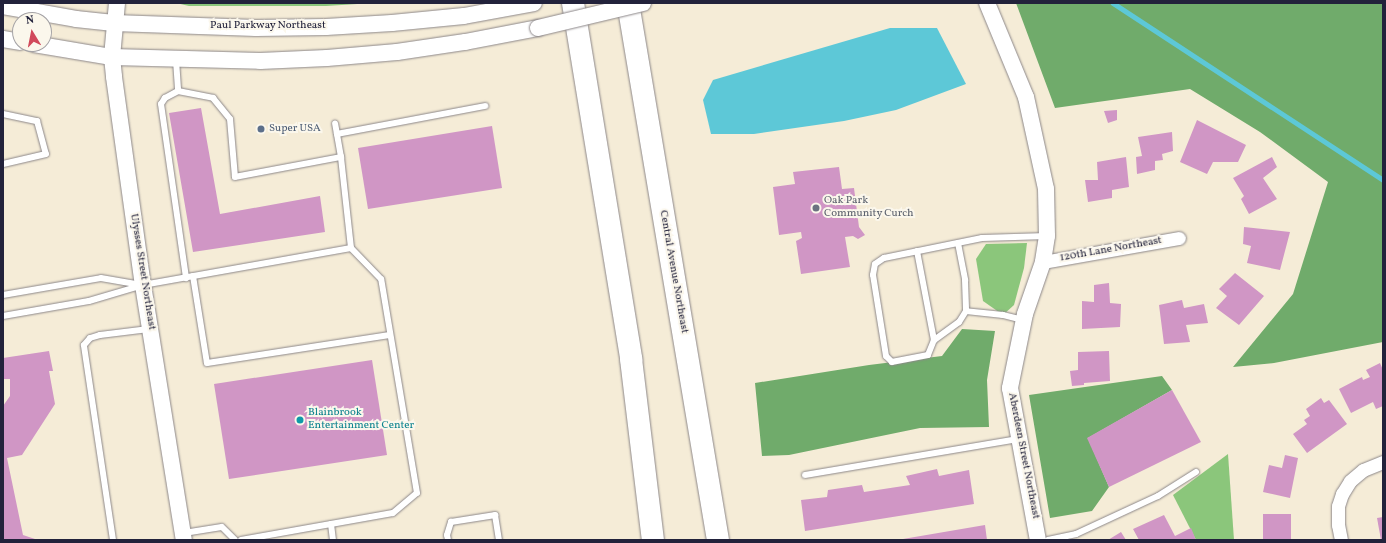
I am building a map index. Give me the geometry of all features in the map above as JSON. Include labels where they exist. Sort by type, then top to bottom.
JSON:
[{"type":"highway","points":[[573,3],[631,359],[653,540]]},
{"type":"highway","name":"Central Avenue Northeast","points":[[628,3],[718,540]]},
{"type":"street","name":"Ulysses Street Northeast","points":[[117,3],[112,57],[142,285],[151,328],[183,536]]},
{"type":"street","name":"Paul Parkway Northeast","points":[[3,6],[76,19],[114,23],[256,28],[326,27],[464,16],[533,3]]},
{"type":"street","points":[[52,47],[112,57],[176,60],[260,61],[327,58],[465,42],[538,28],[643,3]]},
{"type":"street","name":"Aberdeen Street Northeast","points":[[987,3],[1012,59],[1026,97],[1046,189],[1047,236],[1043,262],[1024,320],[1010,388],[1038,540]]},
{"type":"street","name":"120th Lane Northeast","points":[[1043,262],[1179,238]]},
{"type":"street","points":[[1341,540],[1338,506],[1342,494],[1350,481],[1363,470],[1383,462]]},
{"type":"lane","points":[[176,60],[178,91]]},
{"type":"lane","points":[[186,278],[161,104],[165,98],[178,91],[213,98],[230,119],[236,177],[341,157]]},
{"type":"lane","points":[[337,134],[485,106]]},
{"type":"lane","points":[[3,114],[37,122],[46,154],[3,164]]},
{"type":"lane","points":[[241,540],[393,513],[417,493],[381,279],[351,248],[341,157],[335,124]]},
{"type":"lane","points":[[958,243],[965,280],[966,311],[959,322],[934,340],[928,355],[892,362],[886,356],[873,275],[875,264],[884,258],[982,238],[1047,236]]},
{"type":"lane","points":[[3,316],[89,301],[142,285],[351,248]]},
{"type":"lane","points":[[917,251],[934,340]]},
{"type":"lane","points":[[193,276],[206,363],[390,334]]},
{"type":"lane","points":[[3,295],[101,278],[142,285]]},
{"type":"lane","points":[[966,311],[1003,315],[1024,320]]},
{"type":"lane","points":[[113,540],[84,345],[90,338],[100,335],[151,328]]},
{"type":"lane","points":[[805,474],[1019,439]]},
{"type":"lane","points":[[1048,540],[1076,534],[1158,496],[1196,472]]},
{"type":"lane","points":[[448,540],[447,535],[451,522],[495,515],[499,540]]},
{"type":"lane","points":[[331,524],[334,540]]},
{"type":"lane","points":[[183,536],[222,527],[235,540]]},
{"type":"green space","points":[[176,3],[373,3],[326,6],[189,6]]},
{"type":"green space","points":[[1016,3],[1383,3],[1383,342],[1274,363],[1233,367],[1293,294],[1328,182],[1260,132],[1190,89],[1055,108]]},
{"type":"green space","points":[[1027,243],[1024,268],[1014,305],[1003,315],[983,301],[976,259],[986,244]]},
{"type":"green space","points":[[962,329],[995,331],[987,380],[989,427],[920,428],[789,455],[762,456],[755,383],[869,365],[942,356]]},
{"type":"green space","points":[[1162,376],[1172,390],[1088,438],[1109,487],[1092,511],[1050,518],[1029,395]]},
{"type":"green space","points":[[1228,454],[1234,540],[1196,540],[1173,495]]},
{"type":"water","points":[[890,28],[937,28],[966,84],[896,110],[844,121],[754,134],[711,134],[703,100],[713,80]]},
{"type":"building","points":[[201,108],[220,214],[320,196],[325,232],[193,252],[169,113]]},
{"type":"building","points":[[1117,110],[1117,120],[1108,123],[1104,111]]},
{"type":"building","points":[[1197,120],[1246,145],[1238,162],[1213,162],[1207,174],[1180,162]]},
{"type":"building","points":[[492,126],[502,188],[368,209],[358,148]]},
{"type":"building","points":[[1172,132],[1173,151],[1162,154],[1163,160],[1155,161],[1155,170],[1137,174],[1136,157],[1142,156],[1138,137]]},
{"type":"building","points":[[1126,157],[1129,187],[1112,190],[1112,198],[1088,202],[1085,180],[1098,180],[1097,162]]},
{"type":"building","points":[[1272,157],[1277,167],[1263,178],[1277,199],[1249,214],[1241,199],[1244,196],[1233,178]]},
{"type":"building","name":"Oak Park Community Curch","points":[[839,167],[842,189],[854,188],[859,227],[865,235],[858,239],[853,236],[845,237],[850,267],[801,274],[796,241],[802,238],[801,232],[779,235],[773,187],[795,184],[793,172]]},
{"type":"building","points":[[1244,227],[1290,232],[1280,270],[1247,263],[1251,246],[1243,244]]},
{"type":"building","points":[[1235,273],[1264,296],[1239,325],[1216,308],[1227,296],[1219,289]]},
{"type":"building","points":[[1109,283],[1110,303],[1121,304],[1120,327],[1082,329],[1082,301],[1094,302],[1094,285]]},
{"type":"building","points":[[1182,300],[1184,308],[1204,304],[1208,323],[1186,325],[1190,342],[1164,344],[1159,305]]},
{"type":"building","points":[[49,351],[53,371],[49,371],[55,404],[22,455],[7,458],[23,535],[38,540],[3,540],[3,406],[10,396],[10,379],[4,379],[3,358]]},
{"type":"building","points":[[1109,351],[1110,381],[1084,383],[1084,385],[1072,386],[1070,371],[1078,370],[1078,352]]},
{"type":"building","name":"Blainbrook Entertainment Center","points":[[372,360],[387,455],[229,479],[214,384]]},
{"type":"building","points":[[1380,363],[1383,370],[1383,406],[1376,409],[1373,402],[1351,413],[1339,389],[1362,377],[1363,380],[1370,377],[1366,370]]},
{"type":"building","points":[[1172,390],[1201,442],[1109,487],[1087,438]]},
{"type":"building","points":[[1321,398],[1324,403],[1329,400],[1347,424],[1307,453],[1293,434],[1307,424],[1304,420],[1310,416],[1306,409]]},
{"type":"building","points":[[1285,455],[1298,458],[1290,498],[1263,492],[1269,465],[1282,468]]},
{"type":"building","points":[[937,469],[939,476],[969,470],[974,504],[805,531],[801,500],[827,497],[828,490],[862,485],[864,492],[910,485],[906,476]]},
{"type":"building","points":[[1263,514],[1291,514],[1291,540],[1263,540]]},
{"type":"building","points":[[1164,515],[1175,536],[1191,528],[1196,540],[1139,540],[1133,529]]},
{"type":"building","points":[[1383,517],[1383,540],[1381,540],[1377,518]]},
{"type":"building","points":[[985,525],[987,540],[903,540],[903,539]]},
{"type":"building","points":[[1121,532],[1126,540],[1108,540]]},
{"type":"waterway","points":[[1113,3],[1383,180]]},
{"type":"place","name":"Super USA","points":[[261,129]]},
{"type":"place","name":"Oak Park Community Curch","points":[[816,208]]},
{"type":"place","name":"Blainbrook Entertainment Center","points":[[300,420]]}]
